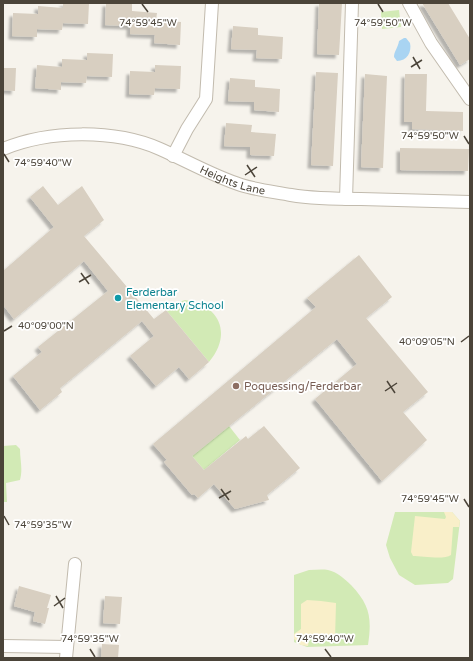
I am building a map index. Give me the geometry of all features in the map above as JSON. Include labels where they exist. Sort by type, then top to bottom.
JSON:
[{"type":"street","points":[[173,156],[187,129],[206,99],[212,3]]},
{"type":"street","points":[[346,199],[352,3]]},
{"type":"street","points":[[409,3],[431,43],[470,99]]},
{"type":"street","name":"Heights Lane","points":[[3,149],[39,138],[54,136],[85,134],[116,137],[159,149],[193,166],[241,185],[294,195],[346,199],[470,202]]},
{"type":"street","points":[[3,646],[67,652],[75,564]]},
{"type":"green space","points":[[399,10],[401,27],[382,29],[381,12]]},
{"type":"green space","points":[[185,300],[197,303],[207,308],[219,323],[221,332],[220,342],[216,352],[209,362],[166,310],[170,305]]},
{"type":"green space","points":[[229,426],[240,440],[204,470],[192,456]]},
{"type":"green space","points":[[16,445],[20,449],[21,476],[20,480],[6,483],[7,502],[3,502],[3,446]]},
{"type":"green space","points":[[395,512],[452,512],[460,521],[453,579],[448,583],[415,585],[399,575],[390,558],[386,545]]},
{"type":"green space","points":[[309,570],[326,570],[335,572],[346,580],[357,592],[368,612],[370,627],[368,645],[307,647],[294,642],[294,575]]},
{"type":"sand","points":[[444,512],[452,512],[460,521],[459,527],[453,527],[451,555],[438,558],[413,556],[411,552],[415,516],[445,519],[446,517]]},
{"type":"sand","points":[[307,600],[336,603],[335,639],[309,639],[308,646],[301,645],[294,639],[294,634],[301,629],[301,604]]},
{"type":"water","points":[[406,38],[410,43],[410,50],[406,58],[401,61],[397,61],[394,57],[395,53],[399,41]]},
{"type":"building","points":[[63,3],[89,3],[88,24],[63,23],[62,30],[37,29],[37,37],[12,36],[13,13],[38,14],[38,6],[63,8]]},
{"type":"building","points":[[106,3],[132,4],[132,11],[157,13],[156,20],[181,22],[180,45],[154,43],[155,35],[130,34],[130,26],[105,25]]},
{"type":"building","points":[[319,3],[342,3],[339,55],[317,54]]},
{"type":"building","points":[[422,3],[448,3],[470,39],[470,59],[460,65]]},
{"type":"building","points":[[233,26],[258,28],[258,35],[283,37],[282,59],[256,58],[257,50],[231,49]]},
{"type":"building","points":[[87,53],[113,54],[112,77],[87,76],[86,83],[61,82],[61,90],[35,88],[37,65],[62,67],[62,59],[87,60]]},
{"type":"building","points":[[155,65],[181,66],[180,89],[155,88],[154,95],[129,94],[130,71],[155,72]]},
{"type":"building","points":[[3,68],[16,68],[15,91],[3,90]]},
{"type":"building","points":[[316,72],[338,73],[333,166],[311,165]]},
{"type":"building","points":[[365,74],[387,76],[383,168],[361,167]]},
{"type":"building","points":[[405,74],[427,74],[426,111],[463,112],[463,131],[412,129],[412,122],[404,122]]},
{"type":"building","points":[[230,78],[255,80],[255,87],[280,89],[279,112],[254,110],[254,102],[228,101]]},
{"type":"building","points":[[226,123],[252,125],[251,132],[276,134],[274,156],[250,155],[250,147],[224,146]]},
{"type":"building","points":[[400,148],[469,149],[468,171],[400,170]]},
{"type":"building","name":"Ferderbar Elementary School","points":[[43,186],[58,205],[82,186],[104,220],[84,236],[154,319],[166,310],[209,362],[189,379],[179,367],[156,386],[130,356],[154,336],[142,321],[60,388],[62,392],[40,410],[13,376],[42,352],[38,347],[108,291],[84,261],[14,319],[3,305],[3,271],[54,227],[30,197]]},
{"type":"building","points":[[359,255],[392,297],[366,318],[428,392],[403,412],[427,440],[382,481],[315,399],[357,364],[337,339],[192,456],[204,470],[246,436],[248,439],[264,426],[300,468],[267,495],[269,500],[235,509],[214,484],[198,498],[194,494],[192,495],[164,462],[167,460],[153,444],[316,307],[307,298]]},
{"type":"building","points":[[19,586],[51,595],[47,608],[49,608],[45,624],[33,621],[35,612],[14,606]]},
{"type":"building","points":[[105,596],[122,597],[120,624],[103,623]]},
{"type":"building","points":[[102,644],[119,645],[118,658],[101,658]]},
{"type":"place","name":"Ferderbar Elementary School","points":[[118,298]]},
{"type":"place","name":"Poquessing/Ferderbar","points":[[236,386]]}]
